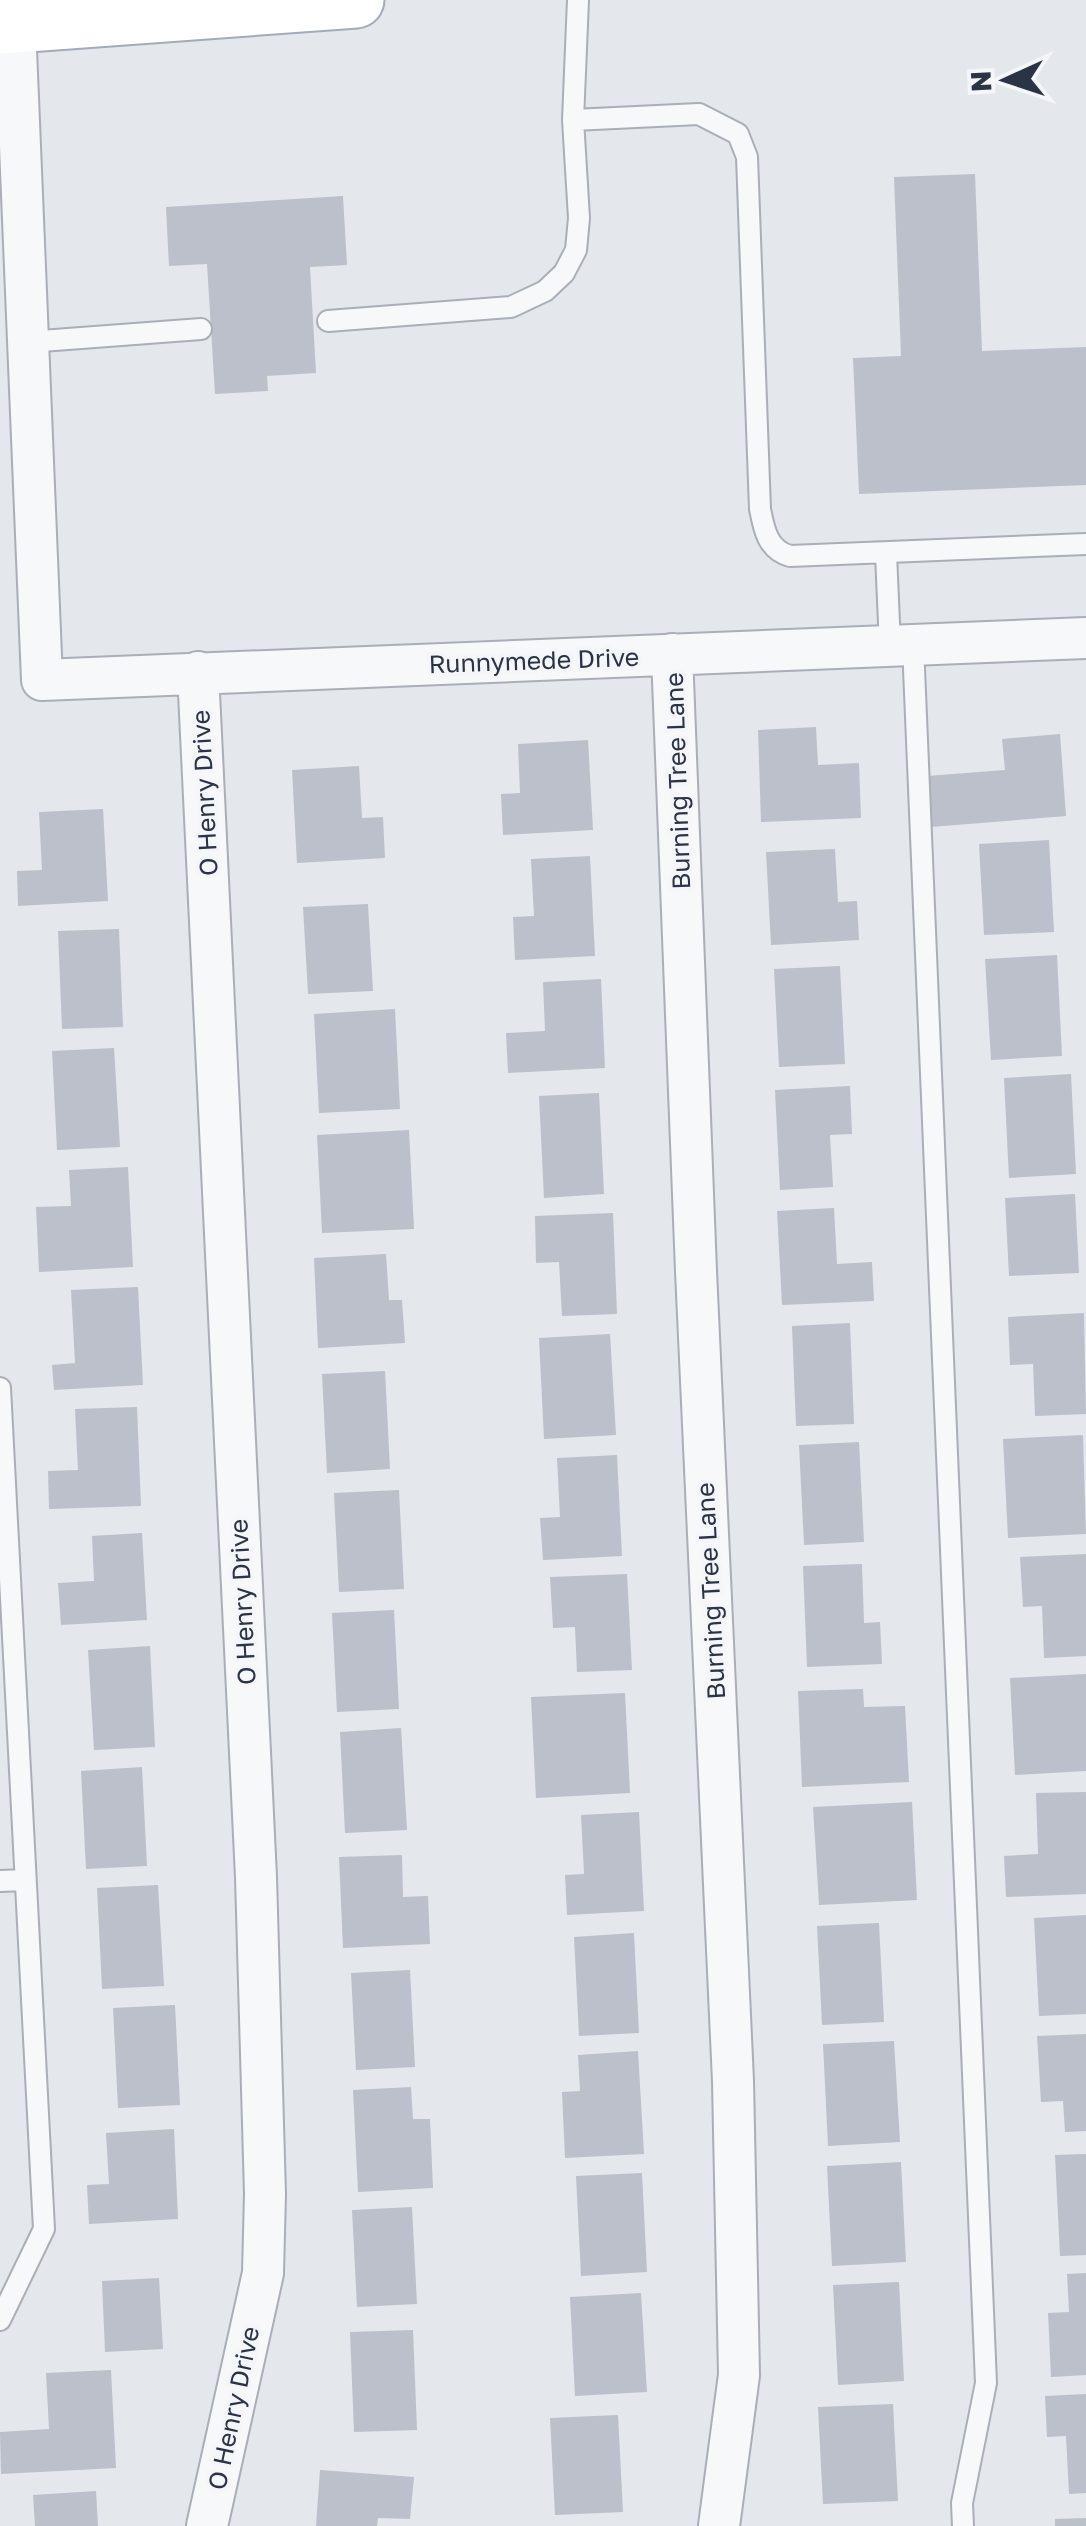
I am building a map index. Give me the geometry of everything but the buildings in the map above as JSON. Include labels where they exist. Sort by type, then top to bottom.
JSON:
[{"type":"main road","points":[[13,17],[356,0]]},
{"type":"street","points":[[13,17],[28,342]]},
{"type":"street","name":"Runnymede Drive","points":[[28,342],[42,680],[1086,638]]},
{"type":"street","name":"Burning Tree Lane","points":[[672,654],[696,1291],[733,2080],[738,2374],[720,2526]]},
{"type":"street","name":"O Henry Drive","points":[[198,672],[256,1878],[266,2194],[263,2273],[207,2526]]},
{"type":"lane","points":[[328,321],[510,307],[545,291],[564,272],[576,250],[579,218],[573,120],[578,0]]},
{"type":"lane","points":[[573,120],[698,114],[738,134],[747,157],[760,509],[773,546],[790,556],[1086,544]]},
{"type":"lane","points":[[28,342],[201,330]]},
{"type":"lane","points":[[886,554],[902,645],[986,2382],[962,2503],[963,2526]]},
{"type":"lane","points":[[0,1388],[44,2228],[0,2320]]},
{"type":"lane","points":[[0,1881],[25,1880]]}]
